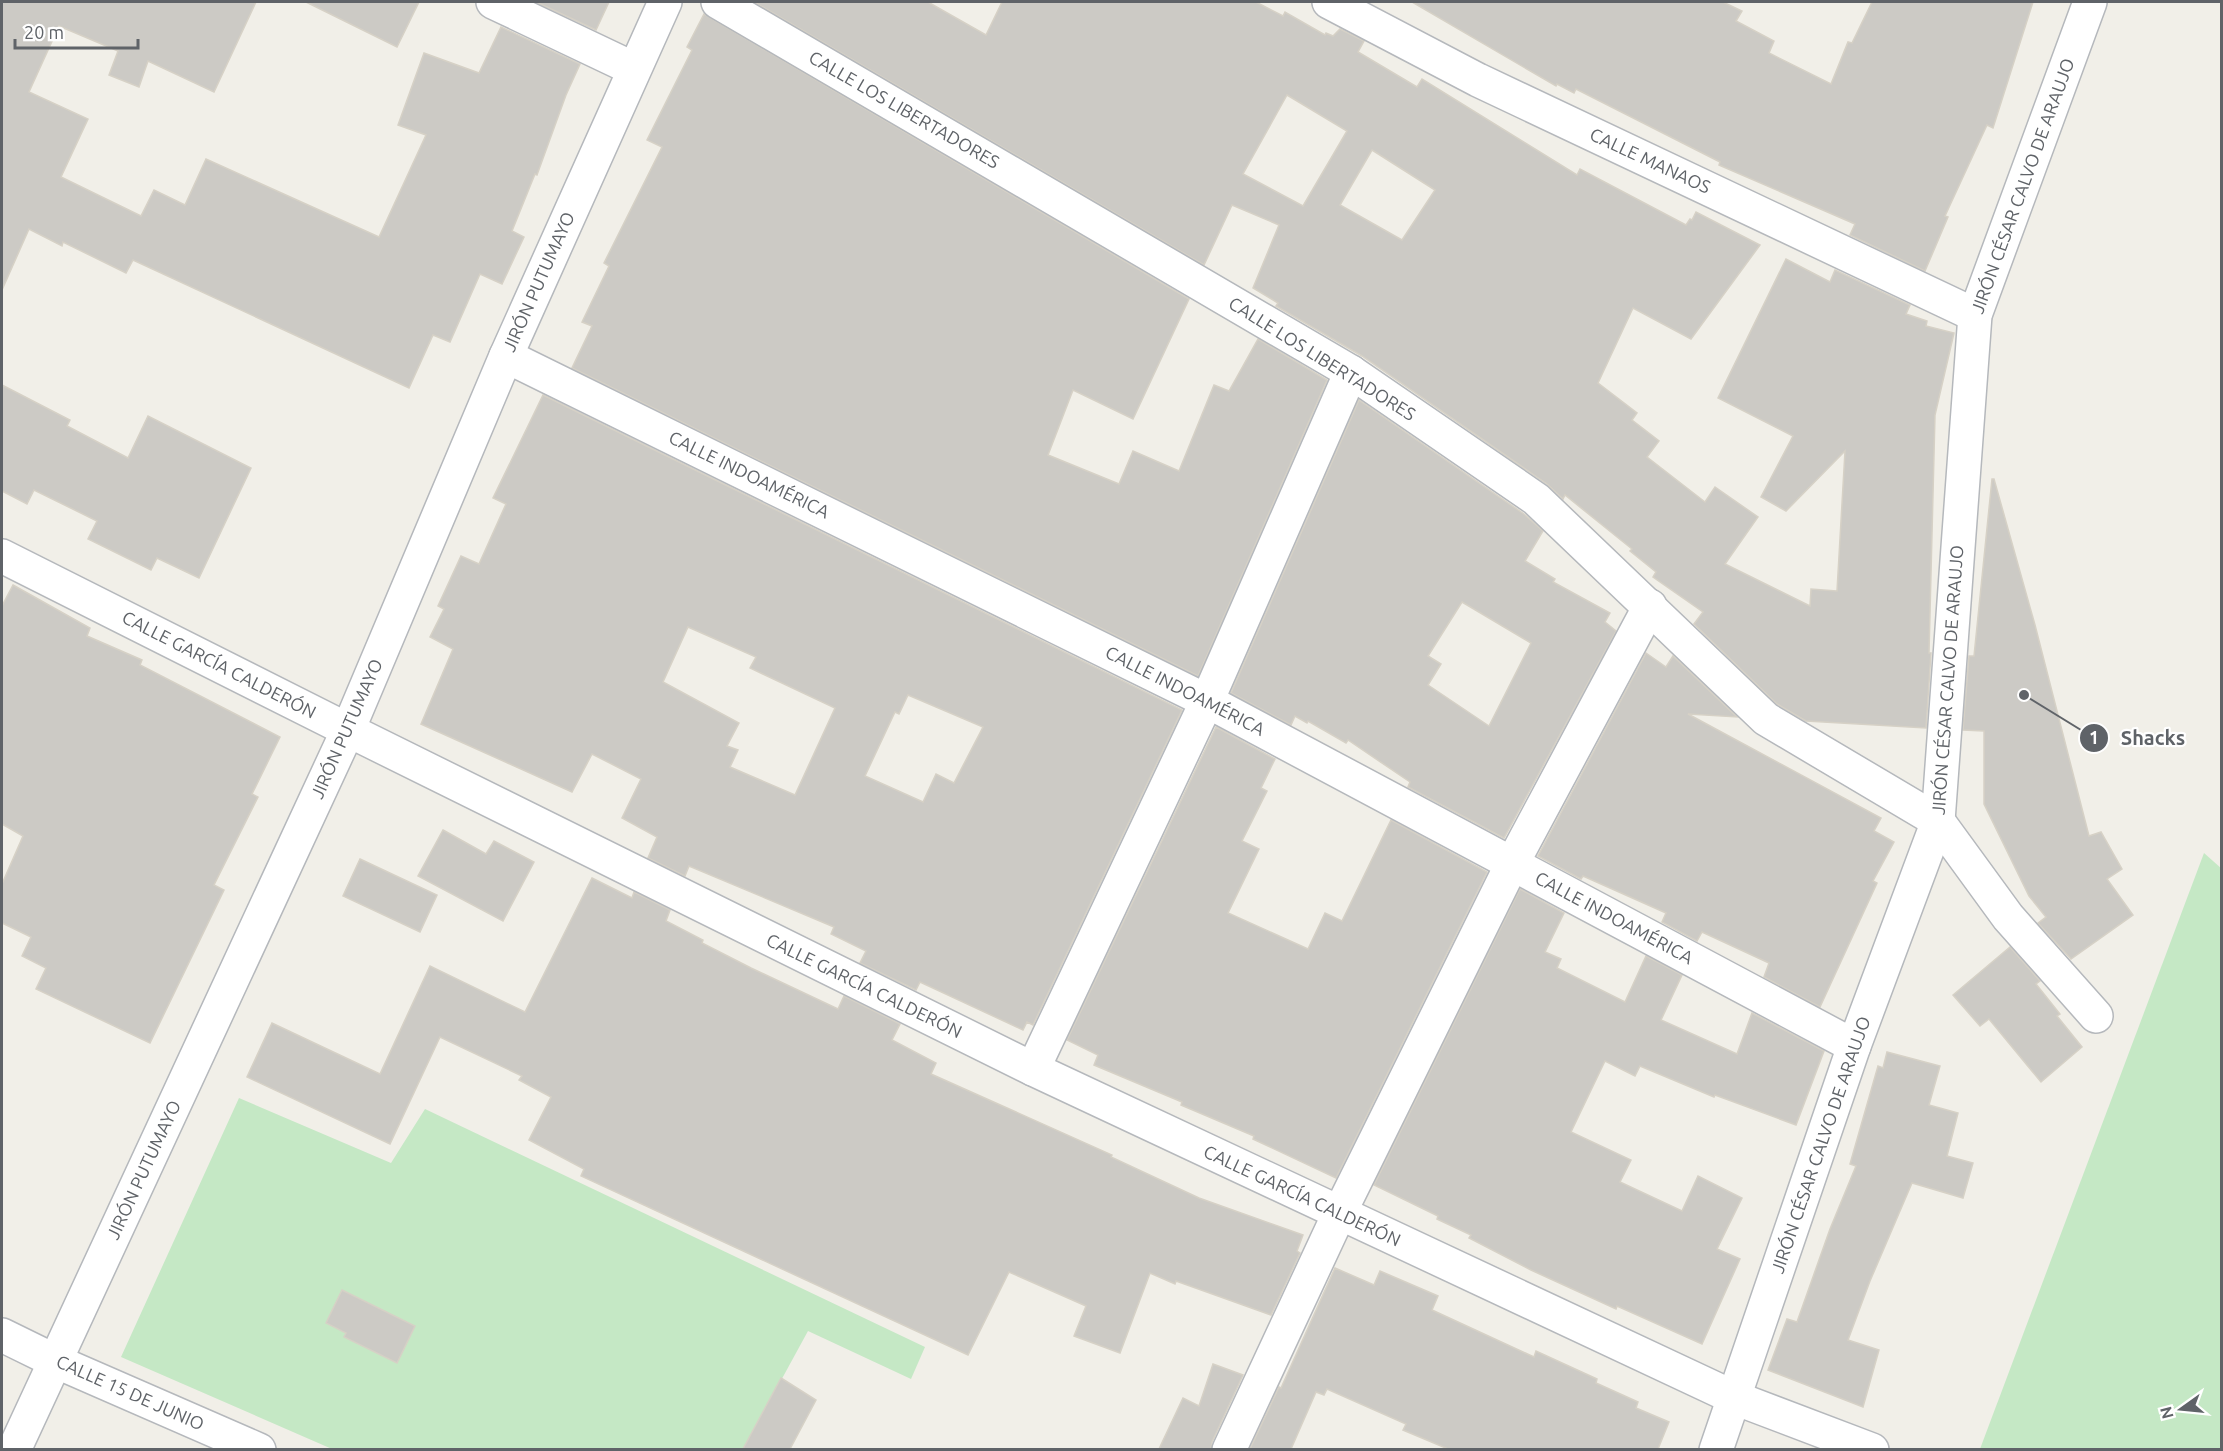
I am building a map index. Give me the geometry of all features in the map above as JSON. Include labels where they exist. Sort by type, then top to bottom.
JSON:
[{"type":"street","points":[[493,2],[634,69]]},
{"type":"street","name":"JIRÓN PUTUMAYO","points":[[14,1449],[348,730],[506,356],[665,2]]},
{"type":"street","name":"CALLE LOS LIBERTADORES","points":[[718,2],[1351,372],[1536,499],[1766,719],[1938,821]]},
{"type":"street","name":"CALLE MANAOS","points":[[1329,2],[1478,80],[1975,315]]},
{"type":"street","name":"JIRÓN CÉSAR CALVO DE ARAUJO","points":[[1716,1449],[1854,1046],[1938,821],[1975,315],[2090,2]]},
{"type":"street","name":"CALLE INDOAMÉRICA","points":[[506,356],[1208,701],[1854,1046]]},
{"type":"street","points":[[1033,1069],[1208,701],[1351,372]]},
{"type":"street","name":"CALLE GARCÍA CALDERÓN","points":[[2,556],[1033,1069],[1735,1398],[1872,1449]]},
{"type":"street","points":[[1229,1449],[1339,1214],[1512,864],[1650,606]]},
{"type":"street","points":[[1938,821],[2008,917],[2096,1016]]},
{"type":"street","name":"CALLE 15 DE JUNIO","points":[[2,1335],[55,1361],[259,1449]]},
{"type":"green space","points":[[2204,853],[2222,869],[2221,1449],[1980,1449]]},
{"type":"green space","points":[[239,1098],[391,1163],[425,1109],[925,1347],[911,1379],[808,1331],[743,1450],[332,1449],[121,1357]]},
{"type":"building","points":[[2,2],[256,2],[214,92],[148,61],[139,87],[109,75],[118,51],[59,26],[29,92],[88,119],[61,177],[141,216],[154,190],[185,205],[206,159],[379,237],[426,135],[398,125],[424,53],[479,73],[501,27],[580,64],[566,95],[537,175],[535,174],[512,231],[524,237],[502,284],[480,274],[450,342],[433,335],[409,388],[133,260],[126,273],[63,242],[62,246],[29,229],[2,290]]},
{"type":"building","points":[[306,2],[419,2],[397,47]]},
{"type":"building","points":[[536,2],[609,2],[596,30]]},
{"type":"building","points":[[754,2],[928,2],[986,35],[1002,2],[1256,2],[1283,16],[1285,12],[1325,35],[1326,33],[1333,36],[1340,29],[1364,41],[1358,52],[1417,87],[1422,79],[1577,175],[1580,169],[1686,225],[1696,212],[1760,245],[1691,339],[1633,308],[1598,383],[1637,413],[1632,420],[1659,441],[1647,457],[1705,502],[1715,487],[1758,517],[1725,564],[1810,606],[1811,589],[1837,591],[1845,451],[1786,511],[1761,497],[1793,436],[1718,398],[1786,259],[1830,282],[1835,270],[1910,305],[1906,314],[1927,321],[1926,326],[1954,333],[1935,415],[1929,653],[1931,653],[1926,728],[1806,721],[1777,704],[1694,624],[1703,612],[1653,577],[1656,572],[1630,551],[1632,549],[1565,495],[1563,499],[1547,484],[1362,356],[1276,306],[1278,303],[1253,288],[1279,225],[1232,205],[1204,265]],"holes":[[[1287,95],[1347,131],[1303,206],[1243,174]],[[1372,150],[1435,190],[1402,240],[1340,205]]]},
{"type":"building","points":[[1412,2],[1723,2],[1742,11],[1736,21],[1774,41],[1769,53],[1831,84],[1848,42],[1852,43],[1872,2],[2033,2],[1993,128],[1987,125],[1945,216],[1948,217],[1925,271],[1850,235],[1855,224],[1719,165],[1720,162],[1576,89],[1574,93],[1557,84],[1556,86]]},
{"type":"building","points":[[704,14],[1189,299],[1133,419],[1073,390],[1048,455],[1119,484],[1133,451],[1179,471],[1214,385],[1229,391],[1258,339],[1327,380],[1198,676],[572,368],[592,326],[582,322],[609,266],[604,263],[662,147],[647,140],[692,50],[687,47]]},
{"type":"building","points":[[2,385],[70,420],[67,426],[128,458],[148,416],[251,468],[199,578],[157,558],[151,570],[88,539],[97,521],[34,490],[27,504],[2,491]]},
{"type":"building","points":[[543,395],[1182,710],[1033,1025],[1027,1022],[1023,1030],[920,982],[916,990],[860,963],[866,951],[831,934],[834,927],[689,866],[685,876],[648,858],[657,837],[622,818],[641,779],[592,754],[572,792],[421,724],[453,649],[430,637],[444,609],[438,606],[461,556],[479,564],[506,504],[493,498]],"holes":[[[688,627],[756,657],[750,668],[835,708],[795,795],[730,767],[738,750],[727,746],[739,723],[663,682]],[[908,695],[983,727],[954,783],[936,774],[923,802],[865,776],[895,712],[899,714]]]},
{"type":"building","points":[[1359,400],[1524,514],[1543,531],[1525,561],[1555,579],[1553,582],[1610,613],[1605,622],[1616,631],[1504,838],[1408,787],[1410,782],[1348,740],[1346,743],[1295,716],[1291,725],[1231,693]],"holes":[[[1462,602],[1531,643],[1489,726],[1428,685],[1441,664],[1428,656]]]},
{"type":"building","points":[[1992,479],[1994,479],[2035,625],[2089,836],[2101,832],[2122,869],[2107,879],[2133,915],[2071,959],[2038,923],[2046,917],[2029,896],[1984,804],[1984,731],[1963,730],[1969,656],[1974,656]]},
{"type":"building","points":[[13,585],[90,628],[87,636],[142,660],[140,665],[280,737],[252,794],[258,797],[214,885],[224,890],[150,1043],[36,989],[46,968],[22,956],[31,937],[2,923],[2,884],[23,836],[2,824],[2,606]]},
{"type":"building","points":[[1646,653],[1666,667],[1673,656],[1737,717],[1688,714],[1881,818],[1874,831],[1894,842],[1873,881],[1877,883],[1820,1007],[1764,977],[1769,963],[1702,932],[1697,941],[1662,922],[1666,913],[1583,876],[1581,879],[1538,856]]},
{"type":"building","points":[[1216,727],[1275,759],[1261,788],[1267,791],[1242,841],[1259,849],[1228,913],[1308,949],[1325,913],[1342,921],[1391,820],[1487,872],[1336,1178],[1253,1139],[1254,1136],[1181,1105],[1182,1102],[1094,1065],[1098,1055],[1067,1040]]},
{"type":"building","points":[[443,830],[486,854],[494,841],[534,862],[503,921],[418,876]]},
{"type":"building","points":[[360,859],[437,895],[420,932],[343,896]]},
{"type":"building","points":[[592,878],[632,898],[634,892],[670,910],[666,921],[703,940],[702,943],[751,968],[838,1009],[844,996],[900,1024],[892,1040],[936,1063],[931,1074],[1112,1155],[1111,1157],[1199,1198],[1303,1235],[1297,1251],[1300,1253],[1271,1315],[1176,1281],[1175,1284],[1150,1273],[1120,1353],[1074,1336],[1086,1306],[1009,1272],[968,1355],[581,1176],[584,1169],[529,1140],[551,1097],[519,1080],[522,1076],[440,1037],[390,1144],[247,1077],[272,1023],[380,1074],[430,966],[525,1012]]},
{"type":"building","points":[[1520,889],[1564,913],[1545,952],[1561,959],[1557,968],[1625,1002],[1646,956],[1682,975],[1661,1020],[1737,1054],[1752,1013],[1824,1051],[1796,1125],[1715,1095],[1714,1097],[1640,1066],[1635,1076],[1605,1061],[1571,1132],[1631,1160],[1620,1182],[1682,1211],[1698,1176],[1742,1198],[1717,1249],[1740,1259],[1702,1344],[1617,1306],[1616,1309],[1531,1270],[1469,1238],[1471,1235],[1437,1219],[1438,1216],[1374,1185]]},
{"type":"building","points":[[2010,947],[2040,981],[2036,984],[2060,1014],[2057,1016],[2082,1047],[2041,1082],[1989,1019],[1980,1026],[1953,995]]},
{"type":"building","points":[[1887,1052],[1940,1066],[1929,1105],[1958,1113],[1947,1156],[1973,1163],[1963,1198],[1912,1183],[1870,1281],[1848,1340],[1879,1350],[1863,1407],[1768,1370],[1787,1319],[1797,1322],[1830,1229],[1856,1166],[1850,1164],[1878,1066],[1883,1068]]},
{"type":"building","points":[[1335,1268],[1374,1285],[1380,1271],[1438,1296],[1432,1310],[1534,1357],[1536,1351],[1597,1379],[1596,1383],[1638,1402],[1636,1408],[1669,1422],[1658,1449],[1448,1449],[1403,1430],[1406,1424],[1327,1389],[1324,1395],[1316,1392],[1291,1449],[1250,1449],[1279,1387],[1281,1388]]},
{"type":"building","points":[[342,1290],[415,1326],[397,1363],[344,1337],[346,1333],[326,1323]]},
{"type":"building","points":[[1213,1364],[1243,1375],[1212,1442],[1211,1449],[1159,1449],[1183,1398],[1199,1406]]},
{"type":"building","points":[[781,1378],[816,1400],[790,1449],[743,1449]]},
{"type":"place","name":"Shacks","points":[[2024,695]]}]
